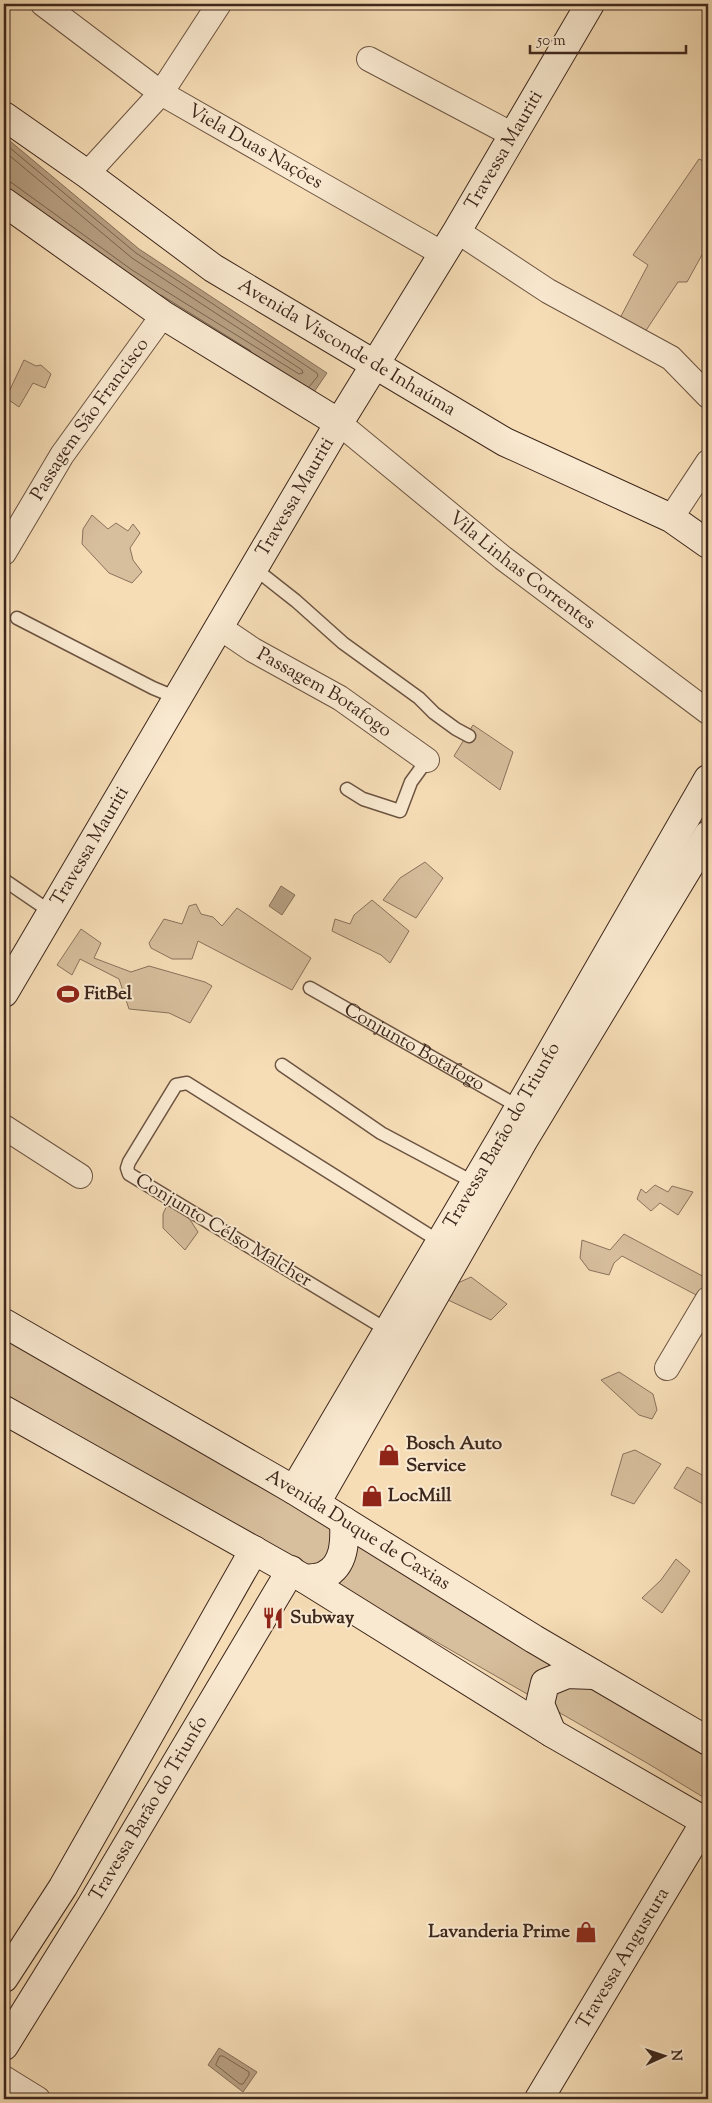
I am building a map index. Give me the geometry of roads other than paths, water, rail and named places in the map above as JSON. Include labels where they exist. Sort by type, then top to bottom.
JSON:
[{"type":"street","name":"Viela Duas Nações","points":[[43,4],[161,93],[443,254]]},
{"type":"street","points":[[87,174],[161,93],[219,4]]},
{"type":"street","name":"Travessa Mauriti","points":[[4,993],[342,418],[457,231],[590,4]]},
{"type":"street","points":[[369,59],[512,135]]},
{"type":"street","name":"Avenida Visconde de Inhaúma","points":[[4,116],[87,174],[213,268],[506,442],[671,518],[708,544]]},
{"type":"street","points":[[4,202],[163,315],[342,418]]},
{"type":"street","points":[[457,231],[548,290],[671,358],[708,396]]},
{"type":"street","name":"Passagem São Francisco","points":[[4,553],[62,455],[163,315]]},
{"type":"street","name":"Vila Linhas Correntes","points":[[342,418],[503,558],[708,712]]},
{"type":"street","points":[[671,518],[708,462]]},
{"type":"street","name":"Passagem Botafogo","points":[[219,627],[253,650],[340,698],[427,760]]},
{"type":"street","name":"Travessa Barão do Triunfo","points":[[305,1496],[383,1328],[435,1238],[475,1183],[514,1136],[513,1104],[708,779]]},
{"type":"street","name":"Travessa Barão do Triunfo","points":[[305,1496],[514,1136],[708,835]]},
{"type":"street","points":[[4,1127],[80,1176]]},
{"type":"street","points":[[667,1368],[708,1299]]},
{"type":"street","name":"Avenida Duque de Caxias","points":[[4,1323],[305,1496],[593,1675],[708,1741]]},
{"type":"street","points":[[4,1410],[298,1574],[552,1733],[707,1821]]},
{"type":"street","points":[[298,1574],[325,1576],[340,1561],[345,1540],[344,1521]]},
{"type":"street","name":"Travessa Barão do Triunfo","points":[[4,1978],[63,1887],[254,1550]]},
{"type":"street","name":"Travessa Barão do Triunfo","points":[[4,2046],[298,1574]]},
{"type":"street","points":[[552,1733],[540,1704],[545,1683],[567,1674],[593,1675]]},
{"type":"street","name":"Travessa Angustura","points":[[539,2099],[707,1821]]},
{"type":"street","points":[[63,1887],[91,1906]]},
{"type":"street","points":[[4,2078],[38,2099]]},
{"type":"lane","points":[[254,568],[296,601],[343,643],[419,698],[434,713],[469,736]]},
{"type":"lane","points":[[17,618],[152,688],[177,698]]},
{"type":"lane","points":[[347,789],[363,799],[400,811],[412,782],[427,760]]},
{"type":"lane","points":[[4,880],[51,912]]},
{"type":"lane","name":"Conjunto Botafogo","points":[[310,988],[513,1104]]},
{"type":"lane","points":[[282,1065],[381,1133],[475,1183]]},
{"type":"lane","name":"Conjunto Célso Malcher","points":[[383,1328],[129,1174],[127,1168],[129,1162],[176,1085],[187,1083],[435,1238]]},
{"type":"water","points":[[4,136],[139,249],[327,373],[312,395],[126,279],[4,191]]},
{"type":"water","points":[[281,886],[295,895],[282,915],[269,906]]},
{"type":"water","points":[[219,2048],[257,2072],[243,2092],[208,2065]]},
{"type":"place","name":"FitBel","points":[[68,994]]},
{"type":"place","name":"Bosch Auto Service","points":[[389,1455]]},
{"type":"place","name":"LocMill","points":[[372,1496]]},
{"type":"place","name":"Subway","points":[[273,1618]]},
{"type":"place","name":"Lavanderia Prime","points":[[586,1932]]}]
